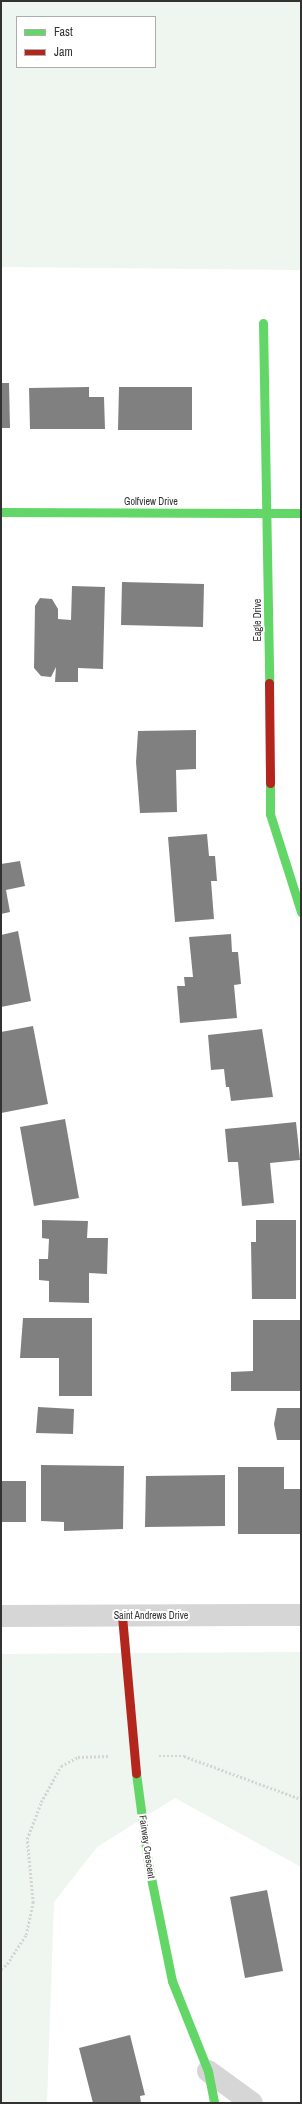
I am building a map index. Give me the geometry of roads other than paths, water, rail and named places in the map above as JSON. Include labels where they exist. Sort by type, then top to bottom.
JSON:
[{"type":"street","name":"Eagle Drive","points":[[263,323],[268,513],[270,814],[301,912]]},
{"type":"street","name":"Golfview Drive","points":[[1,512],[301,513]]},
{"type":"street","name":"Saint Andrews Drive","points":[[1,1616],[301,1615]]},
{"type":"street","name":"Fairway Crescent","points":[[122,1616],[134,1755],[148,1863],[172,1981],[208,2071],[214,2103]]},
{"type":"street","points":[[208,2071],[252,2103]]}]
